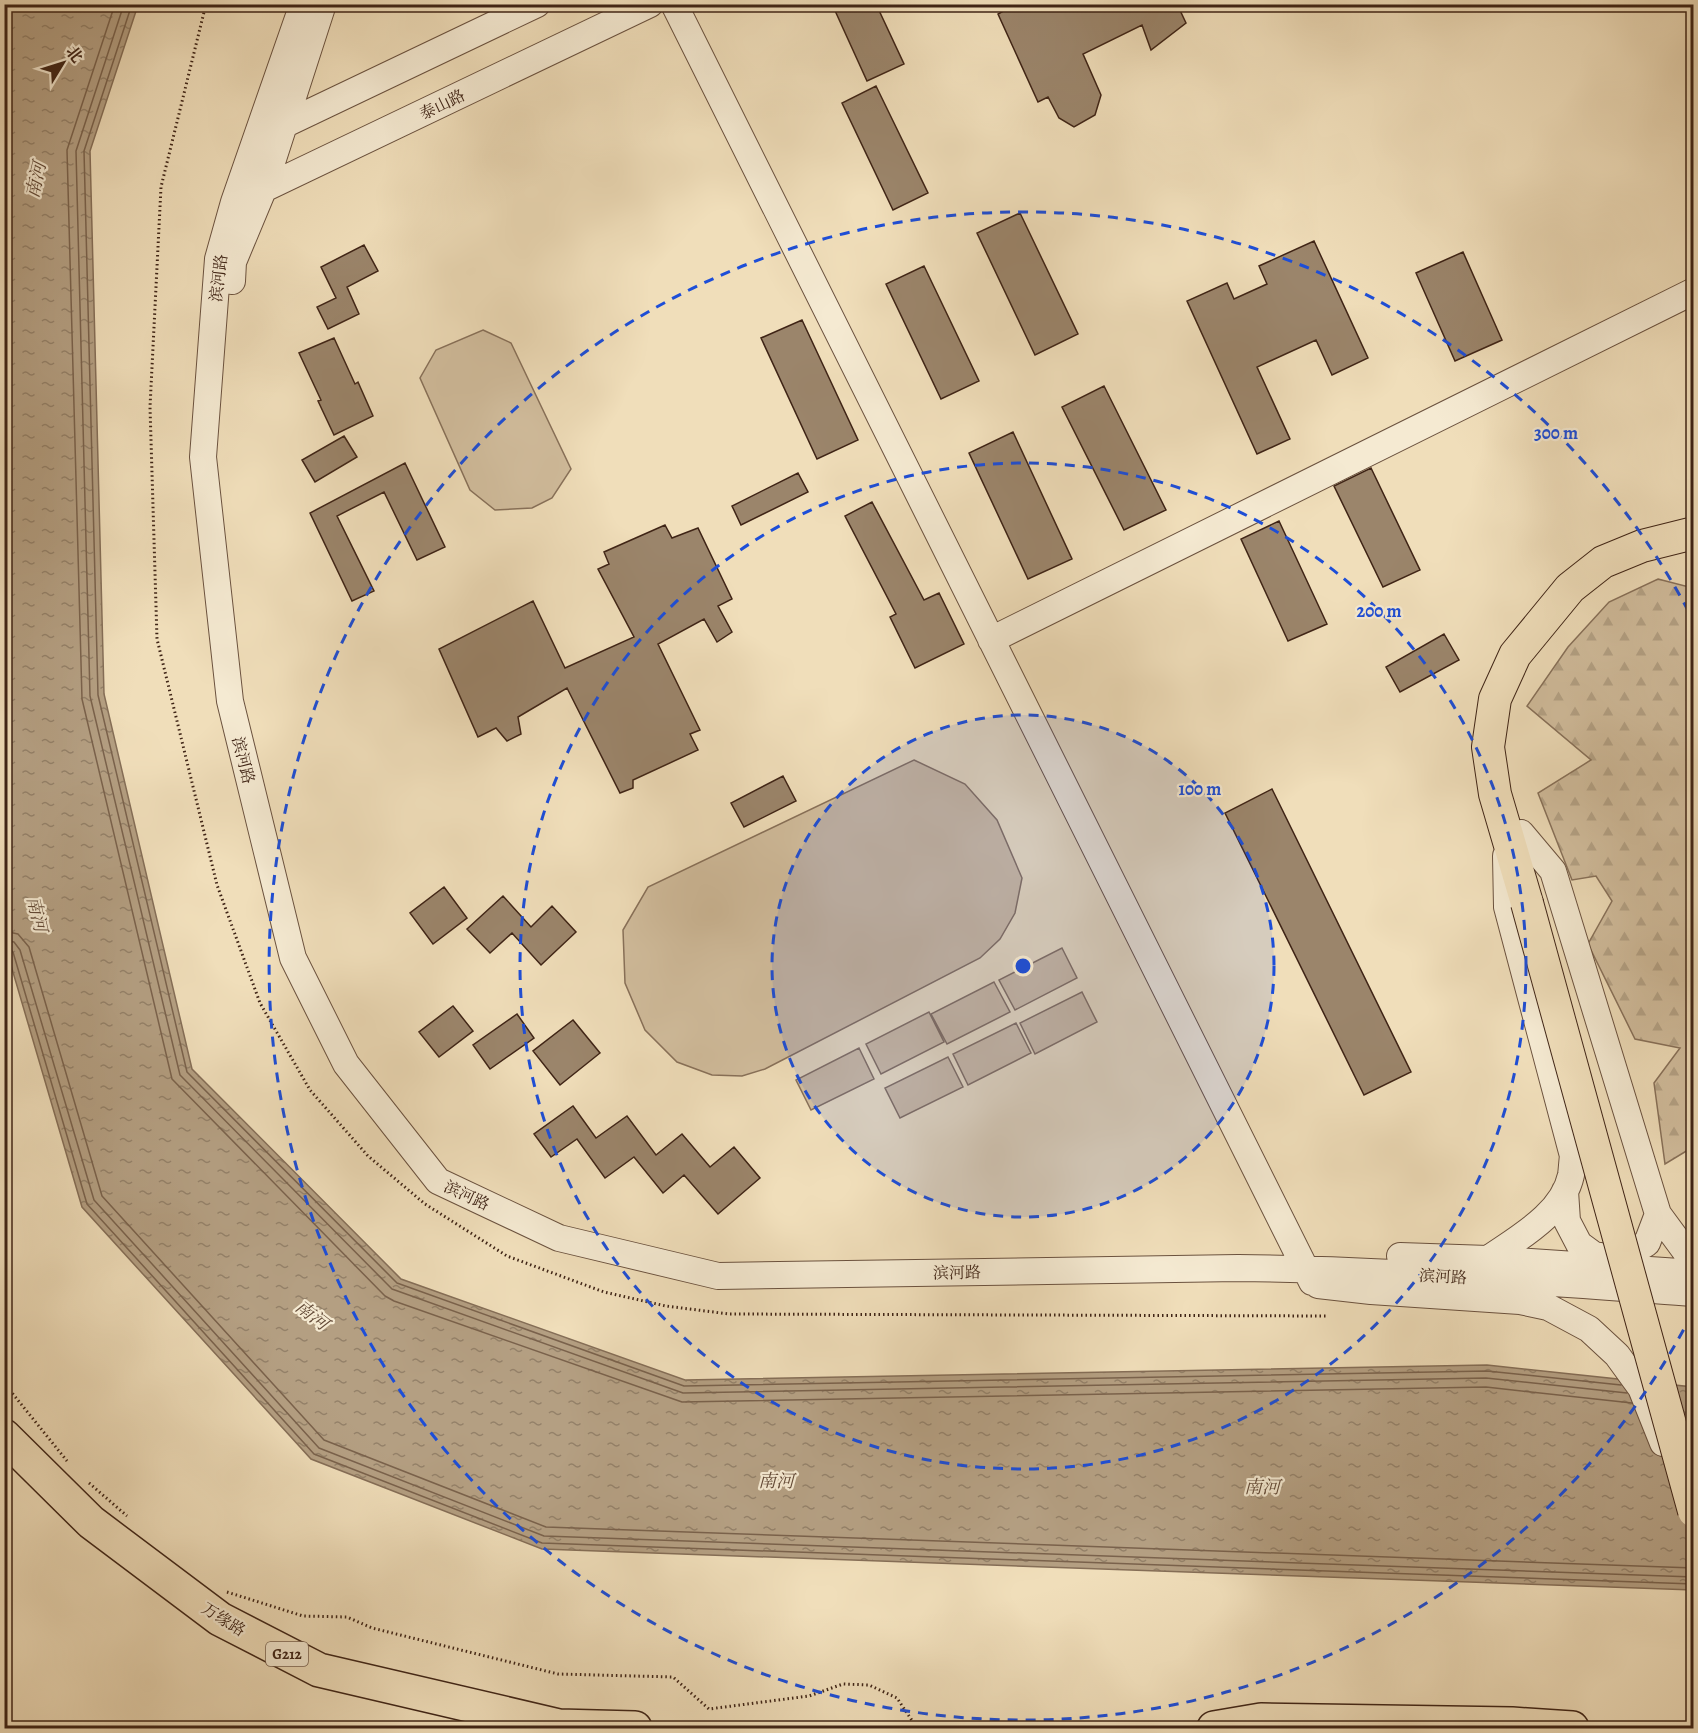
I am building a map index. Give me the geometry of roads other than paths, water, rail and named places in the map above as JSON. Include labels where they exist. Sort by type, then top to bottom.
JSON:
[{"type":"highway","name":"万缘路","points":[[4,1436],[91,1522],[220,1619],[319,1670],[559,1726],[635,1728]]},
{"type":"highway","name":"万缘路","points":[[4,1462],[85,1539],[218,1634],[315,1683],[511,1728]]},
{"type":"highway","points":[[1214,1728],[1261,1720],[1512,1724],[1572,1728]]},
{"type":"main road","points":[[1694,532],[1642,546],[1603,562],[1570,588],[1515,655],[1496,699],[1488,747],[1495,794],[1514,834],[1535,900],[1694,1436]]},
{"type":"main road","points":[[1514,834],[1502,747],[1509,703],[1527,662],[1580,598],[1610,574],[1646,559],[1694,547]]},
{"type":"main road","points":[[1535,900],[1694,1511]]},
{"type":"street","name":"滨河路","points":[[303,4],[234,202],[218,259],[203,458],[230,701],[293,958],[346,1064],[438,1181],[559,1238],[718,1275],[1238,1268],[1488,1259],[1694,1274]]},
{"type":"street","name":"滨河路","points":[[323,4],[263,190],[233,262],[219,457],[246,699],[308,953],[360,1056],[448,1169],[564,1223],[719,1260],[1311,1266],[1694,1293]]},
{"type":"street","points":[[258,138],[537,4]]},
{"type":"street","name":"泰山路","points":[[234,202],[650,4]]},
{"type":"street","points":[[674,4],[1311,1266],[1371,1291],[1520,1301],[1548,1307],[1589,1329],[1617,1355],[1641,1388],[1694,1518]]},
{"type":"street","points":[[691,4],[996,638]]},
{"type":"street","points":[[996,638],[1694,291]]},
{"type":"street","points":[[1488,1259],[1530,1230],[1552,1210],[1565,1191],[1571,1176],[1573,1156],[1507,907],[1514,834]]},
{"type":"street","points":[[1514,834],[1553,871],[1658,1214],[1694,1263]]},
{"type":"street","points":[[1565,1191],[1567,1221],[1579,1244],[1594,1255],[1608,1257],[1627,1255],[1647,1243],[1658,1214]]},
{"type":"water","name":"南河","points":[[5,5],[138,5],[90,151],[104,694],[192,1069],[401,1279],[685,1380],[1487,1365],[1693,1387],[1693,1590],[542,1549],[311,1459],[82,1207],[5,945]]}]
